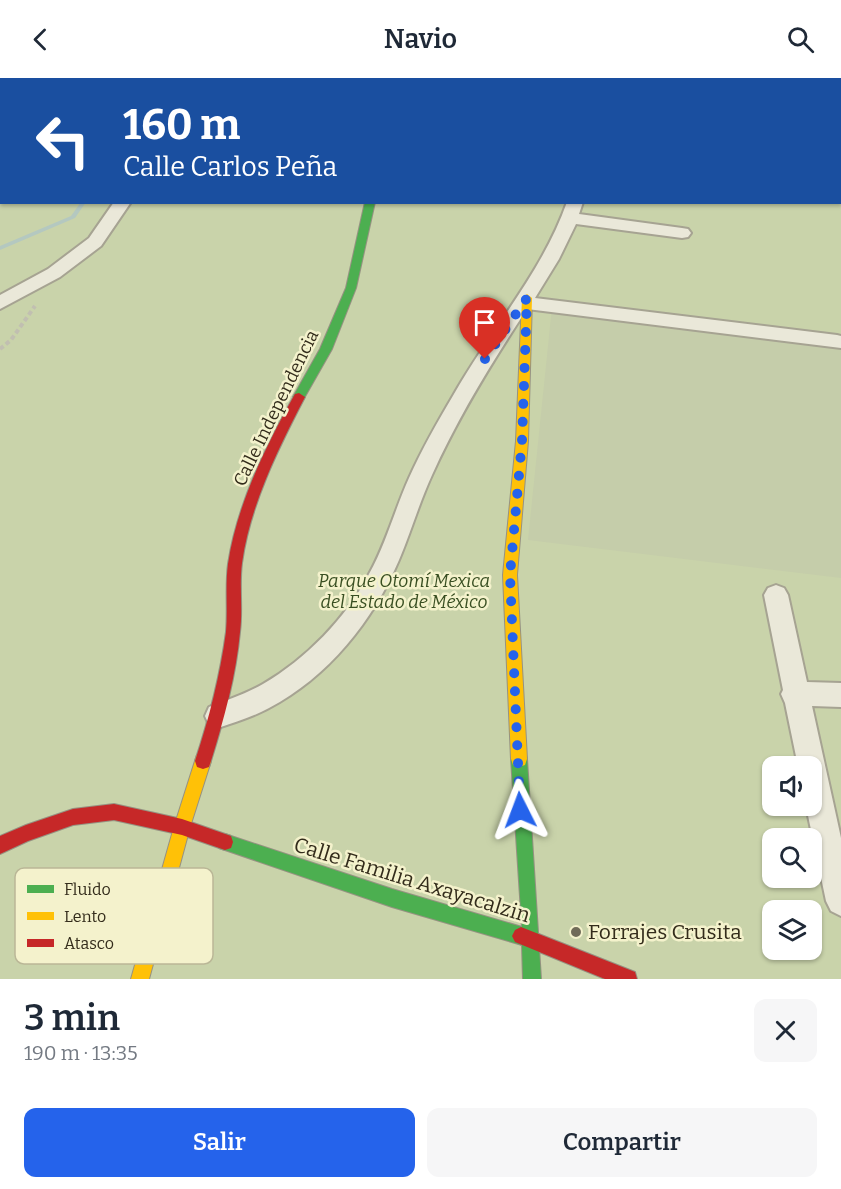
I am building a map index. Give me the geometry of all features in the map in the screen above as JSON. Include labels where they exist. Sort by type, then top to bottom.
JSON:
[{"type":"street","points":[[0,303],[54,273],[95,242],[122,204]]},
{"type":"street","name":"Calle Independencia","points":[[171,868],[219,716],[233,630],[236,556],[255,488],[283,426],[326,349],[351,288],[370,204]]},
{"type":"street","points":[[219,716],[262,699],[311,664],[354,618],[390,559],[429,458],[471,382],[527,301],[554,252],[572,210],[682,233]]},
{"type":"street","points":[[527,301],[837,342]]},
{"type":"street","points":[[527,301],[522,441],[510,575],[522,831],[532,939],[532,979]]},
{"type":"street","points":[[776,595],[808,756]]},
{"type":"street","points":[[794,694],[841,695]]},
{"type":"street","name":"Calle Familia Axayacalzin","points":[[0,845],[26,833],[73,817],[114,812],[182,827],[392,898],[532,939],[628,979]]},
{"type":"street","points":[[822,816],[841,901]]},
{"type":"street","name":"Calle Independencia","points":[[140,979],[144,964]]},
{"type":"green space","name":"Parque Otomí Mexica del Estado de México","points":[[0,204],[841,204],[841,979],[0,979]]},
{"type":"green space","points":[[552,307],[841,345],[841,578],[528,540]]},
{"type":"waterway","points":[[0,248],[73,217],[83,204]]},
{"type":"traffic: fast","points":[[299,397],[326,349],[351,288],[370,204]]},
{"type":"traffic: fast","points":[[519,759],[532,979]]},
{"type":"traffic: fast","points":[[225,842],[392,898],[521,936]]},
{"type":"traffic: slow","points":[[519,759],[510,575],[522,441],[527,298]]},
{"type":"traffic: slow","points":[[171,868],[203,761]]},
{"type":"traffic: slow","points":[[140,979],[144,964]]},
{"type":"traffic: jam","points":[[203,761],[221,697],[231,648],[234,622],[234,573],[242,533],[262,473],[299,397]]},
{"type":"traffic: jam","points":[[0,845],[26,833],[73,817],[114,812],[182,827],[225,842]]},
{"type":"traffic: jam","points":[[521,936],[628,979]]},
{"type":"place","name":"Forrajes Crusita","points":[[576,932]]},
{"type":"route","points":[[485,359],[527,298],[522,441],[510,575],[520,810]]}]
